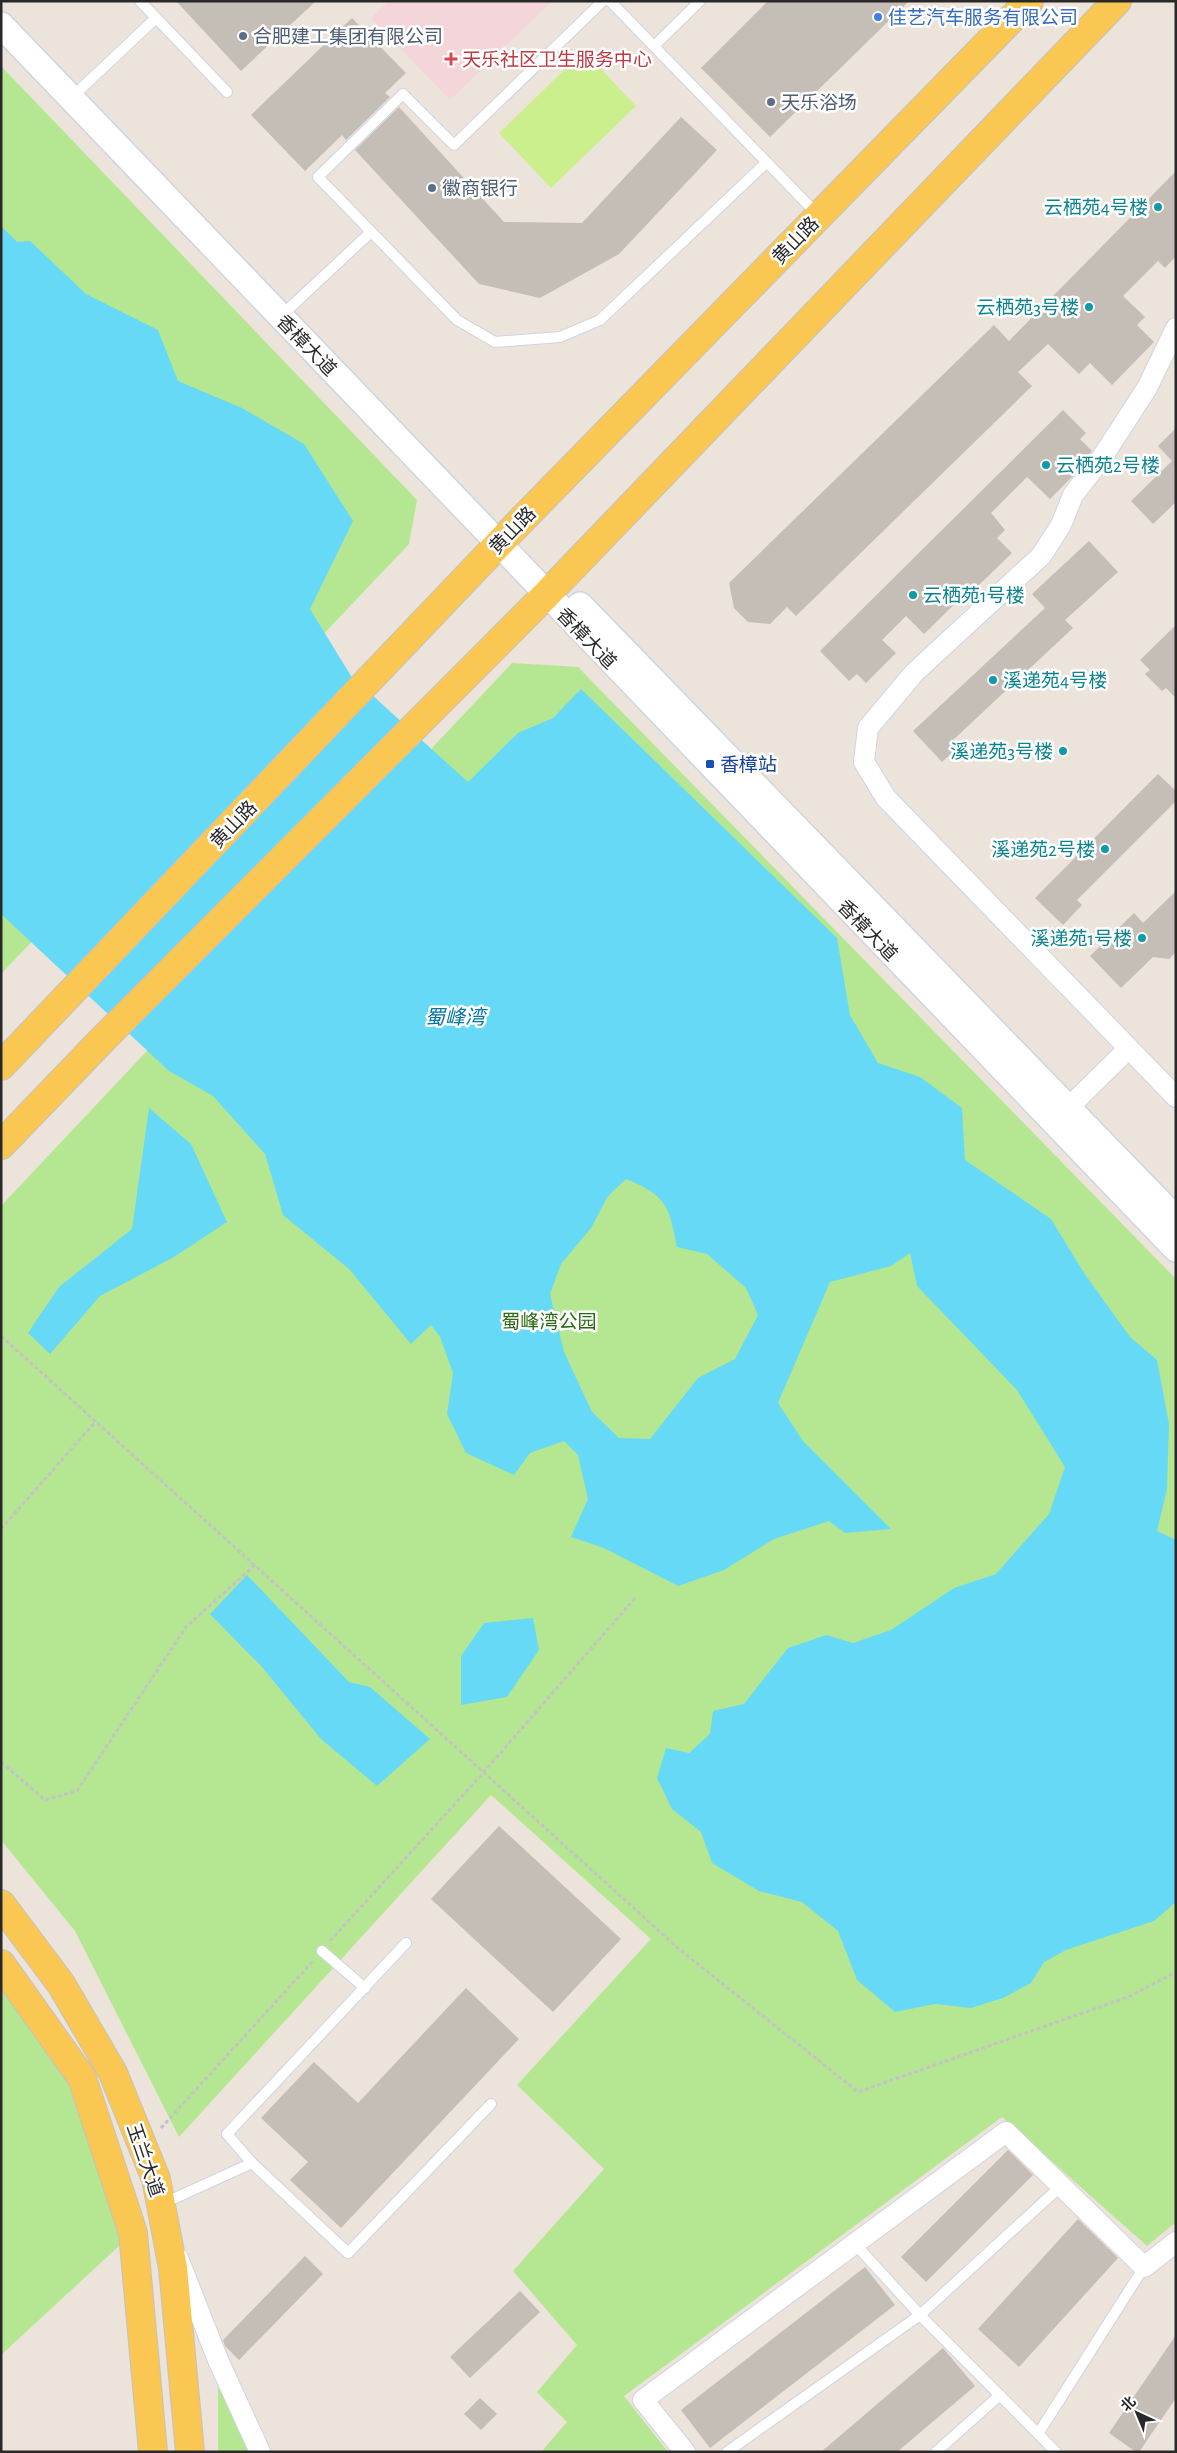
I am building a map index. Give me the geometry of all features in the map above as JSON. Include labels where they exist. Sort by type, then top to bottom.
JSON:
[{"type":"main road","name":"黄山路","points":[[1,1066],[504,538],[1030,1]]},
{"type":"main road","points":[[1,1145],[105,1037],[552,589],[1117,1]]},
{"type":"main road","name":"玉兰大道","points":[[1,1904],[61,1984],[113,2073],[156,2179],[173,2268],[190,2452]]},
{"type":"main road","name":"玉兰大道","points":[[1,1964],[82,2078],[133,2233],[153,2452]]},
{"type":"street","name":"香樟大道","points":[[1,9],[75,94],[1061,1115],[1176,1248]]},
{"type":"street","name":"香樟大道","points":[[1,25],[75,94]]},
{"type":"street","points":[[1176,328],[1146,388],[1101,459],[1073,495],[1061,525],[1041,556],[914,672],[868,728],[864,762],[886,798],[1176,1097]]},
{"type":"street","points":[[1061,1115],[1128,1049]]},
{"type":"street","name":"香樟大道","points":[[1061,1115],[1176,1219]]},
{"type":"street","points":[[685,2452],[643,2400],[1006,2132],[1144,2267],[1176,2242]]},
{"type":"street","points":[[163,2215],[218,2360],[260,2452]]},
{"type":"lane","points":[[140,1],[226,92]]},
{"type":"lane","points":[[603,1],[454,145],[403,94],[318,176],[457,320],[495,342],[560,338],[600,320],[766,163]]},
{"type":"lane","points":[[610,1],[818,216]]},
{"type":"lane","points":[[654,46],[700,1]]},
{"type":"lane","points":[[75,94],[156,18]]},
{"type":"lane","points":[[285,312],[371,232]]},
{"type":"lane","points":[[406,1943],[227,2134],[252,2163],[348,2253],[491,2104]]},
{"type":"lane","points":[[322,1950],[365,1988]]},
{"type":"lane","points":[[163,2215],[252,2163]]},
{"type":"lane","points":[[727,2452],[920,2315],[1061,2186]]},
{"type":"lane","points":[[855,2244],[920,2315],[1056,2452]]},
{"type":"lane","points":[[1038,2434],[1144,2267]]},
{"type":"lane","points":[[936,2452],[1000,2395]]},
{"type":"path","points":[[1,1336],[679,1948],[858,2092],[1128,1997],[1176,1972]]},
{"type":"path","points":[[1,1530],[96,1421]]},
{"type":"path","points":[[1,1762],[45,1800],[77,1791],[186,1627],[255,1565]]},
{"type":"path","points":[[483,1773],[636,1597]]},
{"type":"shaded area","name":"天乐社区卫生服务中心","points":[[389,1],[552,1],[450,100],[371,18]]},
{"type":"green space","points":[[584,51],[636,106],[551,188],[499,133]]},
{"type":"green space","points":[[1,66],[417,500],[409,544],[1,974]]},
{"type":"green space","name":"蜀峰湾公园","points":[[512,663],[578,667],[1176,1279],[1176,2222],[1147,2246],[1002,2117],[624,2396],[668,2452],[541,2452],[567,2422],[537,2392],[577,2345],[513,2271],[604,2169],[517,2085],[651,1939],[491,1795],[179,2137],[75,1931],[1,1840],[1,1206]]},
{"type":"green space","points":[[1,1964],[82,2078],[133,2233],[1,2355]]},
{"type":"green space","points":[[218,2360],[260,2452],[218,2452]]},
{"type":"water","name":"蜀峰湾","points":[[1,226],[17,242],[30,241],[86,294],[158,330],[178,381],[242,408],[304,444],[353,521],[310,609],[351,676],[468,782],[518,733],[553,718],[581,689],[837,938],[850,1015],[878,1063],[920,1077],[962,1108],[965,1160],[1051,1219],[1084,1273],[1130,1337],[1157,1360],[1169,1424],[1167,1489],[1157,1531],[1176,1540],[1176,1902],[1154,1921],[1066,1950],[1044,1962],[1031,1983],[1003,1998],[971,2008],[935,2004],[895,2012],[857,1980],[838,1931],[802,1902],[759,1891],[712,1863],[701,1832],[672,1809],[657,1778],[666,1748],[689,1753],[710,1734],[713,1711],[744,1704],[788,1648],[826,1635],[853,1643],[891,1630],[954,1588],[996,1574],[1049,1514],[1065,1467],[1017,1390],[917,1286],[910,1253],[891,1266],[830,1282],[778,1403],[803,1441],[891,1529],[845,1533],[829,1521],[774,1539],[724,1570],[678,1586],[604,1548],[571,1537],[588,1499],[578,1455],[564,1441],[530,1453],[514,1475],[466,1453],[447,1414],[453,1373],[440,1337],[431,1325],[411,1344],[349,1269],[283,1215],[265,1154],[213,1096],[169,1071],[1,914]],"holes":[[[626,1179],[640,1185],[658,1197],[664,1204],[671,1221],[677,1247],[707,1254],[746,1288],[758,1315],[735,1359],[698,1378],[650,1439],[619,1438],[592,1412],[564,1352],[550,1294],[561,1264],[591,1228],[608,1196]]]},
{"type":"water","points":[[149,1108],[191,1144],[227,1222],[174,1257],[100,1296],[50,1354],[28,1333],[59,1287],[132,1229]]},
{"type":"water","points":[[247,1575],[349,1682],[370,1687],[430,1739],[377,1786],[321,1739],[262,1667],[210,1614]]},
{"type":"water","points":[[533,1618],[539,1650],[507,1697],[461,1705],[461,1656],[484,1623]]},
{"type":"building","name":"合肥建工集团有限公司","points":[[176,1],[316,1],[241,71]]},
{"type":"building","name":"天乐浴场","points":[[768,1],[909,1],[770,137],[701,68]]},
{"type":"building","points":[[352,18],[406,73],[385,93],[390,97],[346,140],[342,135],[305,171],[251,115]]},
{"type":"building","name":"徽商银行","points":[[399,107],[504,222],[582,223],[681,117],[717,150],[619,254],[540,298],[479,284],[355,150]]},
{"type":"building","points":[[1176,171],[1176,256],[1165,268],[1158,261],[1123,296],[1145,317],[1137,325],[1154,342],[1112,385],[1090,363],[1079,374],[1048,344],[1018,372],[1032,386],[796,616],[787,607],[770,624],[748,622],[734,608],[729,583],[994,325],[1009,341]]},
{"type":"building","name":"云栖苑1号楼","points":[[1063,410],[1086,433],[1080,439],[1092,451],[1072,477],[1050,499],[1027,477],[991,513],[1005,530],[997,538],[1012,553],[978,586],[976,583],[924,634],[906,616],[882,640],[896,653],[866,683],[857,674],[849,681],[820,651]]},
{"type":"building","points":[[1176,428],[1176,502],[1153,524],[1131,501],[1172,461],[1158,446]]},
{"type":"building","name":"溪递苑4号楼","points":[[1089,541],[1118,572],[1065,620],[1073,628],[952,741],[958,747],[942,762],[913,731],[1045,608],[1032,594]]},
{"type":"building","points":[[1176,625],[1176,698],[1166,688],[1162,691],[1145,674],[1150,670],[1140,660]]},
{"type":"building","name":"溪递苑2号楼","points":[[1158,774],[1176,791],[1176,801],[1077,900],[1082,905],[1063,925],[1035,898]]},
{"type":"building","name":"溪递苑1号楼","points":[[1176,891],[1176,952],[1169,959],[1153,957],[1121,988],[1090,956],[1134,913],[1143,923]]},
{"type":"building","points":[[499,1826],[621,1939],[553,2012],[431,1899]]},
{"type":"building","points":[[466,1988],[519,2039],[341,2228],[290,2180],[308,2162],[261,2118],[314,2062],[358,2103]]},
{"type":"building","points":[[1008,2150],[1033,2175],[926,2282],[901,2257]]},
{"type":"building","points":[[1078,2219],[1118,2258],[1019,2367],[978,2329]]},
{"type":"building","points":[[305,2256],[323,2274],[239,2360],[225,2346],[223,2340]]},
{"type":"building","points":[[865,2267],[895,2305],[710,2448],[681,2410]]},
{"type":"building","points":[[520,2291],[540,2312],[470,2378],[450,2357]]},
{"type":"building","points":[[1176,2335],[1176,2398],[1139,2452],[1136,2452],[1109,2433]]},
{"type":"building","points":[[943,2348],[975,2386],[897,2452],[821,2452]]},
{"type":"building","points":[[480,2398],[497,2414],[481,2430],[464,2414]]},
{"type":"place","name":"佳艺汽车服务有限公司","points":[[878,17]]},
{"type":"place","name":"合肥建工集团有限公司","points":[[243,36]]},
{"type":"place","name":"天乐社区卫生服务中心","points":[[451,59]]},
{"type":"place","name":"天乐浴场","points":[[771,102]]},
{"type":"place","name":"徽商银行","points":[[432,188]]},
{"type":"place","name":"云栖苑4号楼","points":[[1158,207]]},
{"type":"place","name":"云栖苑3号楼","points":[[1089,307]]},
{"type":"place","name":"云栖苑2号楼","points":[[1046,465]]},
{"type":"place","name":"云栖苑1号楼","points":[[913,595]]},
{"type":"place","name":"溪递苑4号楼","points":[[993,680]]},
{"type":"place","name":"溪递苑3号楼","points":[[1063,751]]},
{"type":"place","name":"香樟站","points":[[710,764]]},
{"type":"place","name":"溪递苑2号楼","points":[[1105,849]]},
{"type":"place","name":"溪递苑1号楼","points":[[1142,938]]}]
